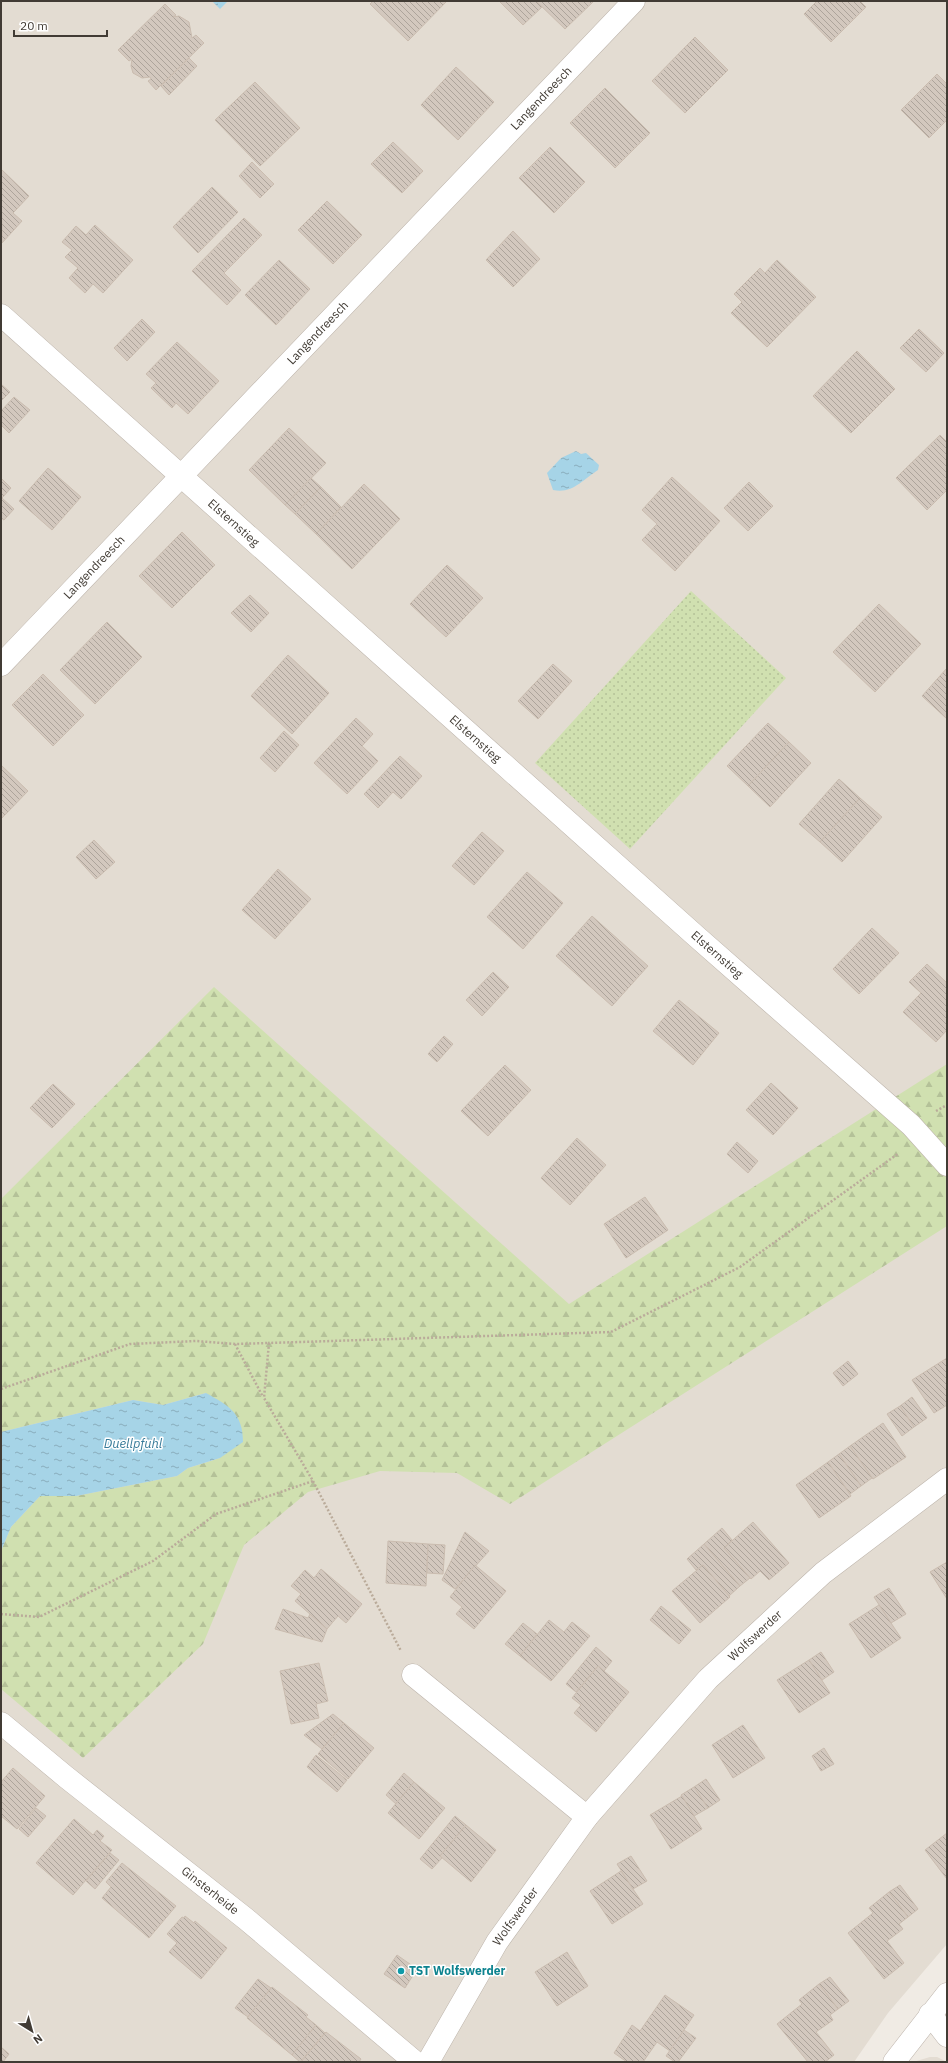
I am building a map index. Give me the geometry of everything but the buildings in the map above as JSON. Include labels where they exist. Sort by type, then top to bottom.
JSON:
[{"type":"street","name":"Langendreesch","points":[[1,665],[634,1]]},
{"type":"street","name":"Elsternstieg","points":[[1,315],[922,1136],[947,1165]]},
{"type":"street","name":"Wolfswerder","points":[[428,2062],[497,1942],[587,1817],[708,1679],[823,1573],[947,1479]]},
{"type":"street","points":[[413,1675],[587,1817]]},
{"type":"street","name":"Ginsterheide","points":[[1,1723],[66,1777],[246,1919],[415,2062]]},
{"type":"street","points":[[894,2062],[947,1994]]},
{"type":"street","points":[[930,2014],[947,2036]]},
{"type":"path","points":[[1,1388],[130,1344],[196,1341],[235,1344],[611,1332],[740,1267],[922,1136]]},
{"type":"path","points":[[264,1398],[269,1343]]},
{"type":"path","points":[[235,1344],[264,1398],[313,1481],[413,1675]]},
{"type":"path","points":[[1,1614],[39,1618],[153,1561],[216,1514],[313,1481]]},
{"type":"shaded area","points":[[1,1],[947,1],[947,1944],[888,2013],[854,2062],[1,2062]]},
{"type":"shaded area","points":[[930,2057],[937,2057],[947,2062],[913,2062]]},
{"type":"green space","points":[[691,591],[786,678],[630,849],[535,763]]},
{"type":"green space","points":[[214,987],[569,1304],[947,1064],[947,1226],[510,1504],[457,1473],[380,1471],[308,1492],[244,1545],[203,1644],[83,1758],[1,1689],[1,1551],[11,1527],[40,1496],[76,1496],[177,1476],[188,1468],[220,1458],[206,1393],[163,1405],[133,1400],[1,1432],[1,1199]]},
{"type":"water","points":[[212,1],[228,1],[220,9]]},
{"type":"water","points":[[576,451],[581,454],[586,453],[599,465],[598,470],[572,488],[560,491],[553,490],[547,473],[561,458]]},
{"type":"water","name":"Duellpfuhl","points":[[206,1393],[228,1407],[237,1417],[242,1432],[243,1442],[220,1458],[188,1468],[177,1476],[76,1496],[40,1496],[11,1527],[1,1551],[1,1432],[133,1400],[163,1405]]},
{"type":"place","name":"TST Wolfswerder","points":[[401,1971]]}]
